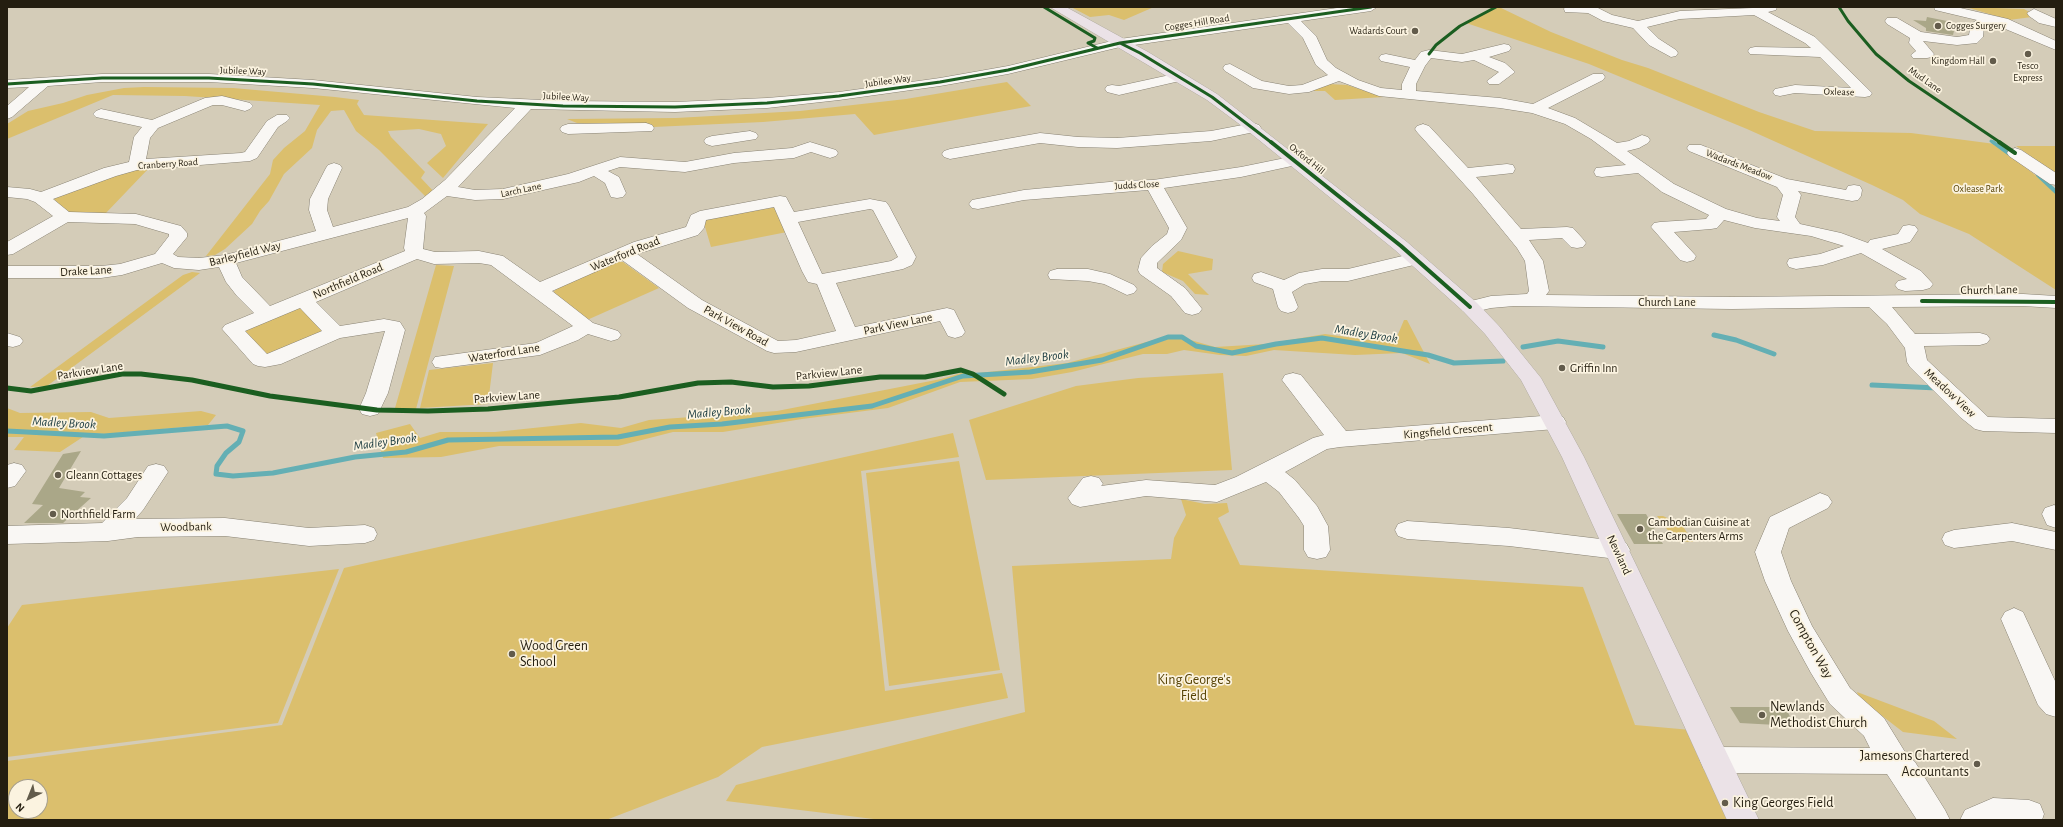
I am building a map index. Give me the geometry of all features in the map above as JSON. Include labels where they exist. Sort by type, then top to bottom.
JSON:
[{"type":"main road","name":"Oxford Hill","points":[[1056,7],[1140,53],[1212,97],[1401,246],[1470,306]]},
{"type":"main road","name":"Newland","points":[[1470,306],[1530,378],[1555,422],[1617,550],[1743,820]]},
{"type":"street","name":"Cogges Hill Road","points":[[1120,43],[1371,7]]},
{"type":"street","points":[[1570,9],[1590,9],[1608,18],[1638,25],[1692,11],[1757,11],[1771,7]]},
{"type":"street","points":[[1940,7],[1954,8],[1991,18],[2027,31],[2056,46]]},
{"type":"street","name":"Oxlease","points":[[1757,11],[1801,34],[1865,92],[1795,89],[1780,92]]},
{"type":"street","points":[[2034,13],[2044,20],[2056,23]]},
{"type":"street","points":[[1291,18],[1310,36],[1319,59],[1340,76],[1367,88],[1463,105],[1535,109],[1570,121],[1615,148],[1673,191],[1720,213],[1755,223],[1794,228],[1835,237],[1866,249],[1914,275],[1923,284],[1905,285]]},
{"type":"street","points":[[1892,21],[1917,36],[1957,41],[1972,40],[1976,37],[1978,24],[1991,18]]},
{"type":"street","points":[[1638,25],[1654,42],[1671,53]]},
{"type":"street","points":[[1917,36],[1916,43],[1926,54],[1918,55]]},
{"type":"street","name":"Jubilee Way","points":[[7,84],[45,81],[138,78],[249,80],[313,84],[527,104],[606,108],[669,107],[768,102],[839,96],[991,73],[1120,43]]},
{"type":"street","points":[[1409,96],[1409,84],[1418,64],[1426,55],[1429,54],[1462,58],[1504,48]]},
{"type":"street","points":[[1755,51],[1822,53]]},
{"type":"street","points":[[1475,56],[1500,66],[1508,72],[1494,81]]},
{"type":"street","points":[[1386,58],[1418,64]]},
{"type":"street","points":[[1241,70],[1249,81],[1258,85],[1289,90],[1304,89],[1340,76]]},
{"type":"street","points":[[1112,89],[1120,91],[1179,77]]},
{"type":"street","points":[[1535,109],[1598,77]]},
{"type":"street","points":[[7,114],[45,81]]},
{"type":"street","points":[[137,165],[142,137],[153,125],[210,101],[222,100],[245,106]]},
{"type":"street","points":[[527,104],[485,150],[445,190],[414,211],[416,216],[413,248],[416,253],[434,258],[479,258],[496,260],[504,264],[586,327],[611,335]]},
{"type":"street","points":[[101,114],[153,125]]},
{"type":"street","name":"Cranberry Road","points":[[41,198],[110,172],[137,165],[244,158],[251,154],[262,136],[272,124],[282,118]]},
{"type":"street","points":[[568,129],[620,140],[646,128]]},
{"type":"street","points":[[950,154],[1040,138],[1078,142],[1117,143],[1211,136],[1253,128]]},
{"type":"street","points":[[1423,129],[1516,235],[1534,260],[1539,290],[1532,301]]},
{"type":"street","points":[[722,160],[717,154],[712,138],[750,136]]},
{"type":"street","points":[[617,193],[613,181],[603,167],[611,159],[620,140]]},
{"type":"street","points":[[1615,148],[1633,145],[1642,140]]},
{"type":"street","name":"Larch Lane","points":[[445,190],[474,196],[502,194],[573,178],[603,167],[634,162],[685,167],[722,160],[787,154],[812,143],[830,153]]},
{"type":"street","name":"Wadards Meadow","points":[[1695,148],[1783,182],[1852,196],[1854,190]]},
{"type":"street","points":[[2015,153],[2056,180]]},
{"type":"street","name":"Judds Close","points":[[978,204],[1024,195],[1120,186],[1153,185],[1241,172],[1295,161]]},
{"type":"street","points":[[326,233],[318,210],[318,199],[334,168]]},
{"type":"street","points":[[1602,172],[1643,168]]},
{"type":"street","points":[[1463,173],[1507,169]]},
{"type":"street","name":"Wadards Meadow","points":[[1783,182],[1792,195],[1786,217],[1794,228]]},
{"type":"street","points":[[1153,185],[1178,228],[1175,236],[1158,250],[1148,262],[1147,270],[1178,292],[1192,309]]},
{"type":"street","points":[[7,192],[30,194],[41,198],[65,217]]},
{"type":"street","name":"Waterford Road","points":[[538,290],[656,240],[676,236],[692,230],[695,228],[697,219],[700,216],[780,201],[789,218]]},
{"type":"street","points":[[870,204],[880,206],[907,257],[905,260],[896,265],[825,280],[815,278],[789,218],[870,204]]},
{"type":"street","name":"Barleyfield Way","points":[[164,257],[174,262],[199,264],[226,260],[414,211]]},
{"type":"street","points":[[1687,256],[1652,227],[1711,224],[1720,213]]},
{"type":"street","points":[[7,250],[65,217],[136,219],[175,230],[178,233],[178,237],[164,254],[164,257]]},
{"type":"street","points":[[1796,263],[1823,259],[1866,249],[1876,244],[1904,238],[1909,230]]},
{"type":"street","points":[[1516,235],[1567,232],[1577,243]]},
{"type":"street","name":"Northfield Road","points":[[335,333],[302,300],[416,253]]},
{"type":"street","name":"Park View Road","points":[[624,253],[695,304],[774,347],[796,346],[848,334]]},
{"type":"street","name":"Drake Lane","points":[[7,272],[101,272],[122,269],[164,257]]},
{"type":"street","points":[[1288,307],[1282,290],[1299,280],[1308,277],[1348,275],[1415,259]]},
{"type":"street","points":[[226,260],[233,278],[244,292],[268,314]]},
{"type":"street","points":[[1057,275],[1088,275],[1110,280],[1120,292],[1155,277]]},
{"type":"street","points":[[1261,278],[1286,287]]},
{"type":"street","points":[[825,280],[848,334]]},
{"type":"street","points":[[302,300],[232,330],[260,359],[265,361],[274,360],[335,333],[384,325],[393,326],[394,330],[392,341],[377,393],[370,409]]},
{"type":"street","name":"Church Lane","points":[[1470,306],[1514,300],[1875,302],[2023,300],[2056,302]]},
{"type":"street","name":"Meadow View","points":[[1875,302],[1894,320],[1915,348],[1917,362],[1968,412],[1983,424],[2056,426]]},
{"type":"street","name":"Park View Lane","points":[[848,334],[946,311],[955,332]]},
{"type":"street","name":"Waterford Lane","points":[[442,362],[540,349],[561,341],[586,327]]},
{"type":"street","points":[[1909,340],[1980,339]]},
{"type":"street","points":[[1293,380],[1340,440]]},
{"type":"street","name":"Kingsfield Crescent","points":[[1091,484],[1080,498],[1146,488],[1217,494],[1244,483],[1321,443],[1340,440],[1555,422]]},
{"type":"street","points":[[1268,471],[1287,486],[1308,512],[1316,526],[1317,550]]},
{"type":"street","points":[[108,532],[135,504],[156,472]]},
{"type":"street","name":"Compton Way","points":[[1820,502],[1779,523],[1768,552],[1778,581],[1821,665],[1840,696],[1874,728],[1894,761],[1904,772],[1934,820]]},
{"type":"street","name":"Woodbank","points":[[7,535],[108,532],[138,528],[225,527],[309,538],[365,534]]},
{"type":"street","points":[[1407,530],[1510,537],[1617,550]]},
{"type":"street","points":[[1954,539],[2012,532],[2056,541]]},
{"type":"street","points":[[2014,619],[2048,697],[2056,705]]},
{"type":"street","points":[[1715,760],[1894,761]]},
{"type":"street","points":[[1976,820],[1993,812],[2029,814]]},
{"type":"green space","points":[[1071,7],[1154,7],[1124,20],[1109,15],[1090,17]]},
{"type":"green space","name":"Oxlease Park","points":[[1499,7],[1551,32],[1622,60],[1648,68],[1759,112],[1815,131],[1911,133],[1995,144],[2056,191],[2056,290],[1969,234],[1920,214],[1903,200],[1872,185],[1747,129],[1589,64],[1466,23]]},
{"type":"green space","points":[[1966,7],[2024,9],[2031,13],[2032,17],[2009,20]]},
{"type":"green space","points":[[1007,82],[1031,106],[874,135],[855,114],[763,122],[653,127],[606,126],[577,123],[567,119],[676,118],[800,111],[906,99]]},
{"type":"green space","points":[[1328,84],[1347,85],[1384,97],[1335,100],[1325,91],[1314,91],[1315,89]]},
{"type":"green space","points":[[124,88],[233,88],[335,97],[359,100],[357,104],[364,115],[488,124],[443,178],[427,163],[446,146],[441,134],[419,129],[388,131],[391,137],[425,172],[421,178],[435,193],[427,198],[379,150],[356,131],[344,110],[331,111],[317,130],[312,148],[284,174],[269,201],[260,211],[252,224],[225,249],[215,255],[206,256],[270,174],[273,160],[284,148],[305,131],[320,105],[185,96],[113,95],[7,139],[7,124],[28,111],[63,103],[87,95]]},
{"type":"green space","points":[[2016,146],[2056,146],[2056,177],[2046,167]]},
{"type":"green space","points":[[150,167],[105,214],[66,212],[53,198],[101,178]]},
{"type":"green space","points":[[776,207],[787,232],[711,247],[703,220]]},
{"type":"green space","points":[[1178,251],[1213,259],[1212,270],[1188,274],[1209,295],[1195,294],[1183,281],[1162,272],[1163,264]]},
{"type":"green space","points":[[617,262],[623,262],[659,288],[587,320],[553,293],[557,288]]},
{"type":"green space","points":[[436,265],[454,266],[416,409],[395,408]]},
{"type":"green space","points":[[192,272],[200,273],[47,386],[30,387],[183,275]]},
{"type":"green space","points":[[298,305],[324,333],[268,357],[245,332],[248,327]]},
{"type":"green space","points":[[1404,320],[1407,320],[1430,364],[1402,353],[1355,355],[1274,350],[1246,356],[1220,355],[1184,350],[1167,354],[1143,354],[1072,372],[1032,379],[960,382],[888,408],[802,419],[723,432],[673,432],[618,446],[499,446],[441,457],[383,458],[376,433],[410,424],[420,438],[440,432],[495,432],[581,423],[621,428],[649,420],[777,411],[941,379],[961,373],[979,373],[1067,363],[1173,335],[1215,347],[1266,344],[1325,334],[1376,341],[1396,339]]},
{"type":"green space","points":[[493,363],[488,404],[420,408],[429,370]]},
{"type":"green space","points":[[1223,373],[1232,470],[986,480],[969,420],[1076,386],[1138,378]]},
{"type":"green space","points":[[7,408],[20,413],[91,412],[109,418],[201,411],[216,415],[208,425],[105,434],[89,433],[60,452],[14,450],[24,437],[7,437]]},
{"type":"green space","name":"Wood Green School","points":[[953,433],[959,457],[861,471],[885,691],[1002,673],[1008,698],[762,747],[718,777],[606,820],[7,820],[7,761],[282,725],[344,568]]},
{"type":"green space","points":[[959,461],[1000,670],[889,686],[866,473]]},
{"type":"green space","name":"King George's Field","points":[[1181,499],[1205,504],[1227,503],[1229,512],[1218,518],[1240,565],[1583,587],[1635,725],[1691,730],[1733,820],[882,820],[726,801],[736,785],[1025,712],[1012,566],[1171,559],[1174,538],[1186,515]]},
{"type":"green space","points":[[1657,516],[1663,516],[1682,525],[1693,542],[1676,541]]},
{"type":"green space","points":[[339,569],[278,723],[7,757],[7,628],[22,605]]},
{"type":"green space","points":[[1857,692],[1934,721],[1957,739],[1903,732],[1859,698]]},
{"type":"building","name":"Cogges Surgery","points":[[1927,17],[1947,21],[1945,25],[1955,27],[1953,35],[1926,31],[1926,28],[1913,20],[1926,21]]},
{"type":"building","name":"Northfield Farm","points":[[81,451],[59,488],[85,492],[80,497],[91,498],[63,523],[24,523],[43,505],[32,504],[63,454]]},
{"type":"building","name":"Cambodian Cuisine at the Carpenters Arms","points":[[1617,514],[1646,514],[1663,544],[1634,544]]},
{"type":"building","name":"Newlands Methodist Church","points":[[1730,707],[1785,707],[1795,726],[1740,723]]},
{"type":"waterway","points":[[1993,142],[2012,156]]},
{"type":"waterway","points":[[2038,175],[2056,192]]},
{"type":"waterway","name":"Madley Brook","points":[[1714,335],[1736,340],[1774,354]]},
{"type":"waterway","name":"Madley Brook","points":[[7,431],[104,436],[227,426],[243,431],[239,442],[226,453],[217,466],[216,474],[233,476],[273,473],[355,457],[406,452],[448,440],[618,437],[670,427],[722,424],[872,406],[963,376],[1030,372],[1102,360],[1168,337],[1182,337],[1196,346],[1232,353],[1276,344],[1322,338],[1428,355],[1454,363],[1503,361]]},
{"type":"waterway","name":"Madley Brook","points":[[1523,347],[1558,341],[1603,347]]},
{"type":"waterway","name":"Madley Brook","points":[[1872,385],[1937,388]]},
{"type":"cycle path","points":[[1044,7],[1095,38],[1094,41],[1088,43],[1097,48]]},
{"type":"cycle path","points":[[7,84],[102,78],[209,78],[313,84],[477,101],[563,106],[675,107],[767,103],[839,96],[940,82],[1008,70],[1120,43],[1371,7]]},
{"type":"cycle path","points":[[1429,54],[1436,45],[1460,26],[1496,7]]},
{"type":"cycle path","name":"Mud Lane","points":[[1839,7],[1848,21],[1876,54],[1888,64],[1909,81],[2015,153]]},
{"type":"cycle path","points":[[1120,43],[1140,53],[1212,97],[1243,120],[1401,246],[1470,307]]},
{"type":"cycle path","points":[[1922,301],[2056,302]]},
{"type":"cycle path","name":"Parkview Lane","points":[[7,388],[31,391],[122,374],[141,374],[192,380],[270,396],[377,410],[428,411],[488,409],[619,397],[698,383],[731,382],[773,387],[809,386],[880,377],[925,377],[961,370],[973,374],[1004,394]]},
{"type":"place","name":"Cogges Surgery","points":[[1938,26]]},
{"type":"place","name":"Wadards Court","points":[[1415,31]]},
{"type":"place","name":"Tesco Express","points":[[2028,54]]},
{"type":"place","name":"Kingdom Hall","points":[[1993,61]]},
{"type":"place","name":"Griffin Inn","points":[[1562,368]]},
{"type":"place","name":"Gleann Cottages","points":[[58,475]]},
{"type":"place","name":"Northfield Farm","points":[[53,514]]},
{"type":"place","name":"Cambodian Cuisine at the Carpenters Arms","points":[[1640,529]]},
{"type":"place","name":"Wood Green School","points":[[512,654]]},
{"type":"place","name":"Newlands Methodist Church","points":[[1762,715]]},
{"type":"place","name":"Jamesons Chartered Accountants","points":[[1977,764]]},
{"type":"place","name":"King Georges Field","points":[[1725,803]]}]
